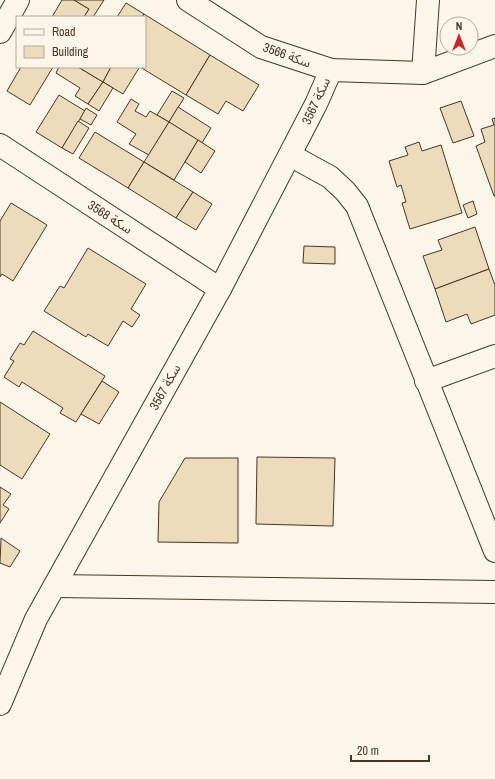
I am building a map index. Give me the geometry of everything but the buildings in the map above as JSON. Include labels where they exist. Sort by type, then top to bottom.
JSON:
[{"type":"street","points":[[0,32],[18,0]]},
{"type":"street","name":"سكة 3566","points":[[188,0],[261,47],[331,70],[423,73],[495,46]]},
{"type":"street","points":[[423,73],[428,0]]},
{"type":"street","name":"سكة 3567","points":[[0,704],[36,619],[220,289],[316,104],[331,70]]},
{"type":"street","name":"سكة 3568","points":[[0,145],[220,289]]},
{"type":"street","points":[[290,155],[330,177],[345,191],[357,206],[495,551]]},
{"type":"street","points":[[426,381],[495,356]]},
{"type":"street","points":[[55,586],[495,592]]}]
